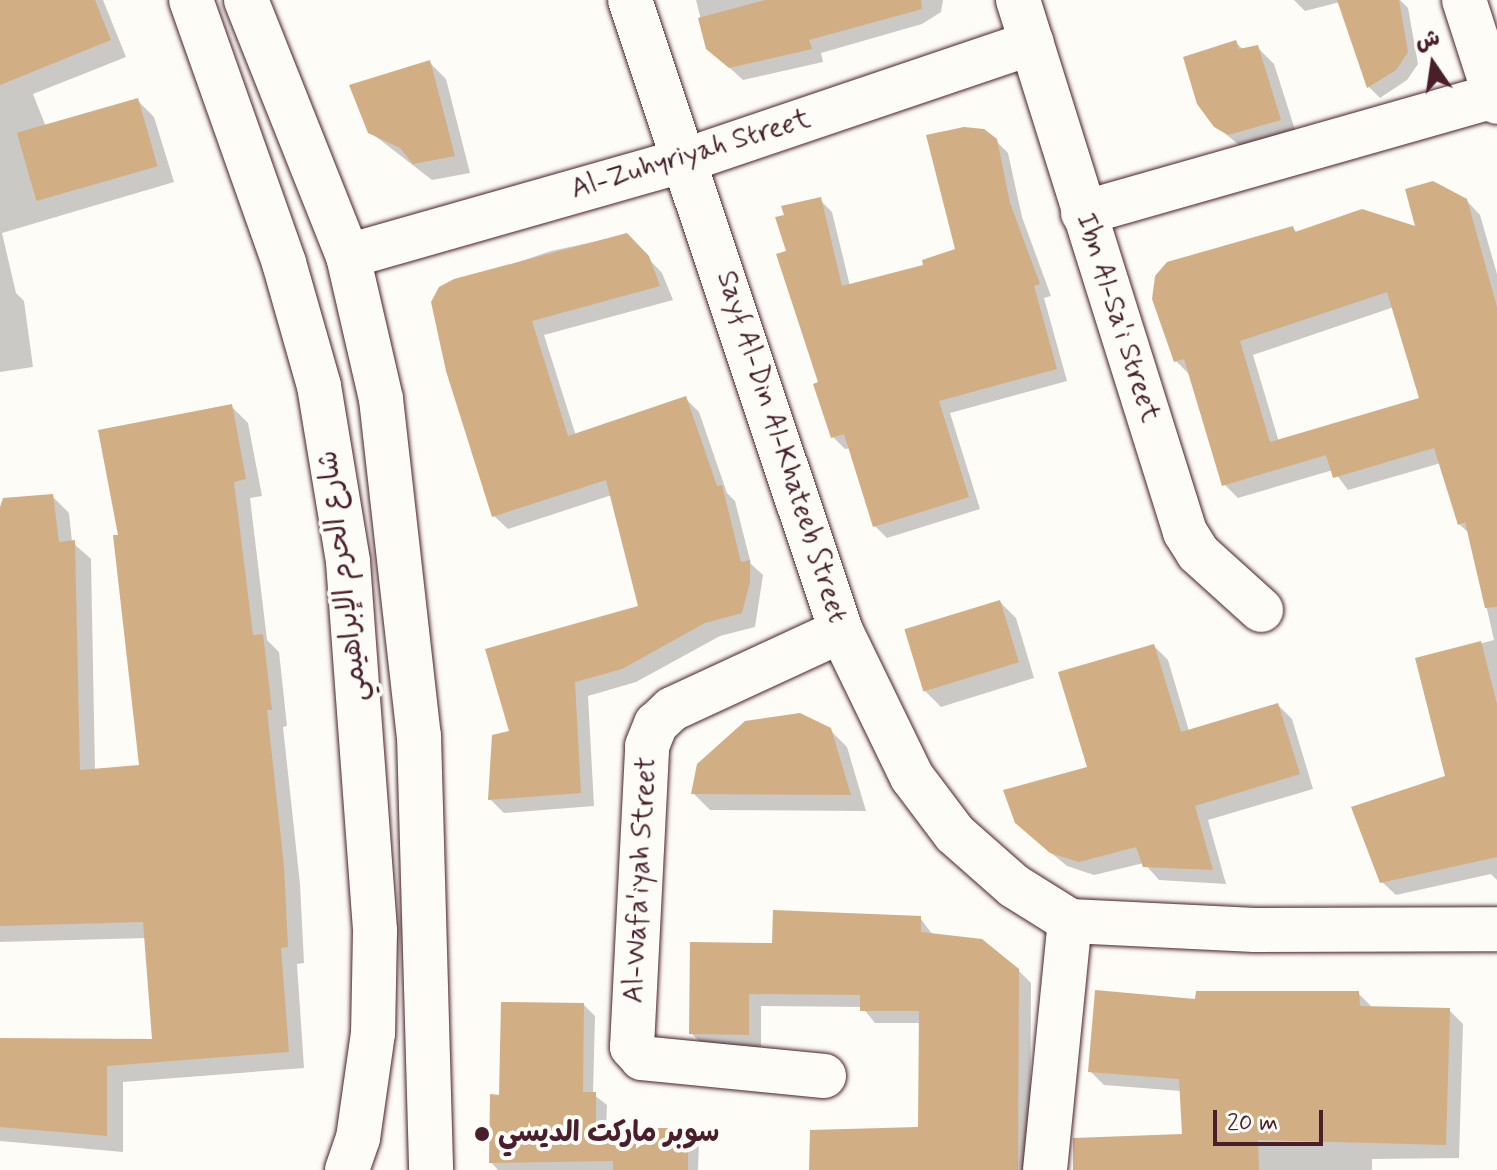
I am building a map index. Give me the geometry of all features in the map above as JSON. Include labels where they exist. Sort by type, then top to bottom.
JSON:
[{"type":"street","name":"شارع الحرم الإبراهيمي","points":[[191,0],[284,263],[319,386],[348,562],[375,931],[373,1033],[358,1138],[347,1170]]},
{"type":"street","name":"شارع الحرم الإبراهيمي","points":[[246,0],[348,256],[381,399],[419,736],[431,1170]]},
{"type":"street","name":"Sayf Al-Din Al-Khateeb Street","points":[[630,0],[841,631],[912,777],[955,834],[1014,886],[1070,921],[1255,930],[1497,929]]},
{"type":"street","name":"Ibn Al-Sa'i Street","points":[[1018,0],[1190,543],[1261,610]]},
{"type":"street","points":[[1083,213],[1496,99],[1464,0]]},
{"type":"street","name":"Al-Zuhyriyah Street","points":[[348,256],[686,160],[1032,43]]},
{"type":"street","name":"Al-Wafa'iyah Street","points":[[824,1076],[642,1058],[632,1047],[647,746],[656,724],[672,709],[841,631]]},
{"type":"street","points":[[1045,1170],[1070,921]]},
{"type":"building","points":[[0,0],[95,0],[111,40],[0,85]]},
{"type":"building","points":[[765,0],[921,0],[922,9],[809,40],[812,49],[729,68],[706,49],[698,18]]},
{"type":"building","points":[[1337,0],[1399,0],[1408,52],[1396,70],[1367,88]]},
{"type":"building","points":[[1236,40],[1239,49],[1258,45],[1281,120],[1228,135],[1214,127],[1197,104],[1183,57]]},
{"type":"building","points":[[430,60],[455,156],[413,164],[400,148],[368,133],[349,85]]},
{"type":"building","points":[[138,98],[158,166],[36,201],[17,133]]},
{"type":"building","points":[[964,127],[984,129],[997,139],[1010,203],[1040,284],[1034,286],[1057,369],[939,401],[969,497],[873,527],[844,434],[831,438],[813,384],[818,382],[776,254],[786,251],[775,217],[784,215],[781,206],[821,197],[842,286],[923,265],[922,260],[955,249],[926,135]]},
{"type":"building","points":[[1433,181],[1467,199],[1497,307],[1497,607],[1485,608],[1465,522],[1458,525],[1434,448],[1333,478],[1326,455],[1222,486],[1184,359],[1174,362],[1152,299],[1155,276],[1167,262],[1293,226],[1295,232],[1362,209],[1415,226],[1405,189]],"holes":[[[1387,292],[1419,398],[1270,442],[1240,341]]]},
{"type":"building","points":[[627,233],[649,256],[660,286],[532,321],[568,436],[686,396],[717,486],[722,485],[741,562],[750,560],[750,582],[742,613],[705,623],[622,669],[575,682],[581,793],[488,800],[492,735],[509,731],[485,649],[638,606],[606,480],[492,517],[446,371],[431,302],[439,287],[454,279]]},
{"type":"building","points":[[232,404],[246,479],[234,482],[253,635],[263,634],[272,710],[267,710],[284,866],[288,947],[281,948],[289,1052],[107,1066],[107,1136],[0,1127],[0,1038],[152,1039],[143,922],[0,926],[0,507],[3,498],[53,494],[59,542],[75,540],[80,770],[139,765],[113,535],[118,535],[98,430]]},
{"type":"building","points":[[1000,600],[1019,662],[923,691],[904,629]]},
{"type":"building","points":[[1481,641],[1497,704],[1497,857],[1380,883],[1351,807],[1445,776],[1415,658]]},
{"type":"building","points":[[1154,644],[1181,732],[1278,703],[1300,774],[1195,806],[1213,870],[1143,867],[1136,847],[1079,862],[1050,853],[1015,823],[1003,790],[1087,767],[1058,672]]},
{"type":"building","points":[[800,713],[831,728],[851,795],[691,794],[697,764],[745,721]]},
{"type":"building","points":[[773,910],[921,916],[921,932],[982,939],[1019,969],[1018,1170],[809,1170],[810,1130],[918,1127],[919,1011],[860,1011],[860,995],[749,994],[749,1035],[689,1034],[690,942],[772,943]]},
{"type":"building","points":[[1095,990],[1195,999],[1196,991],[1359,991],[1360,1006],[1450,1008],[1446,1145],[1258,1140],[1259,1170],[1073,1170],[1073,1138],[1182,1134],[1179,1079],[1088,1072]]},
{"type":"building","points":[[501,1002],[584,1003],[583,1092],[596,1092],[596,1128],[688,1128],[688,1170],[613,1170],[613,1161],[489,1163],[490,1094],[499,1095]]},
{"type":"place","name":"سوبر ماركت الديسي","points":[[482,1134]]}]
